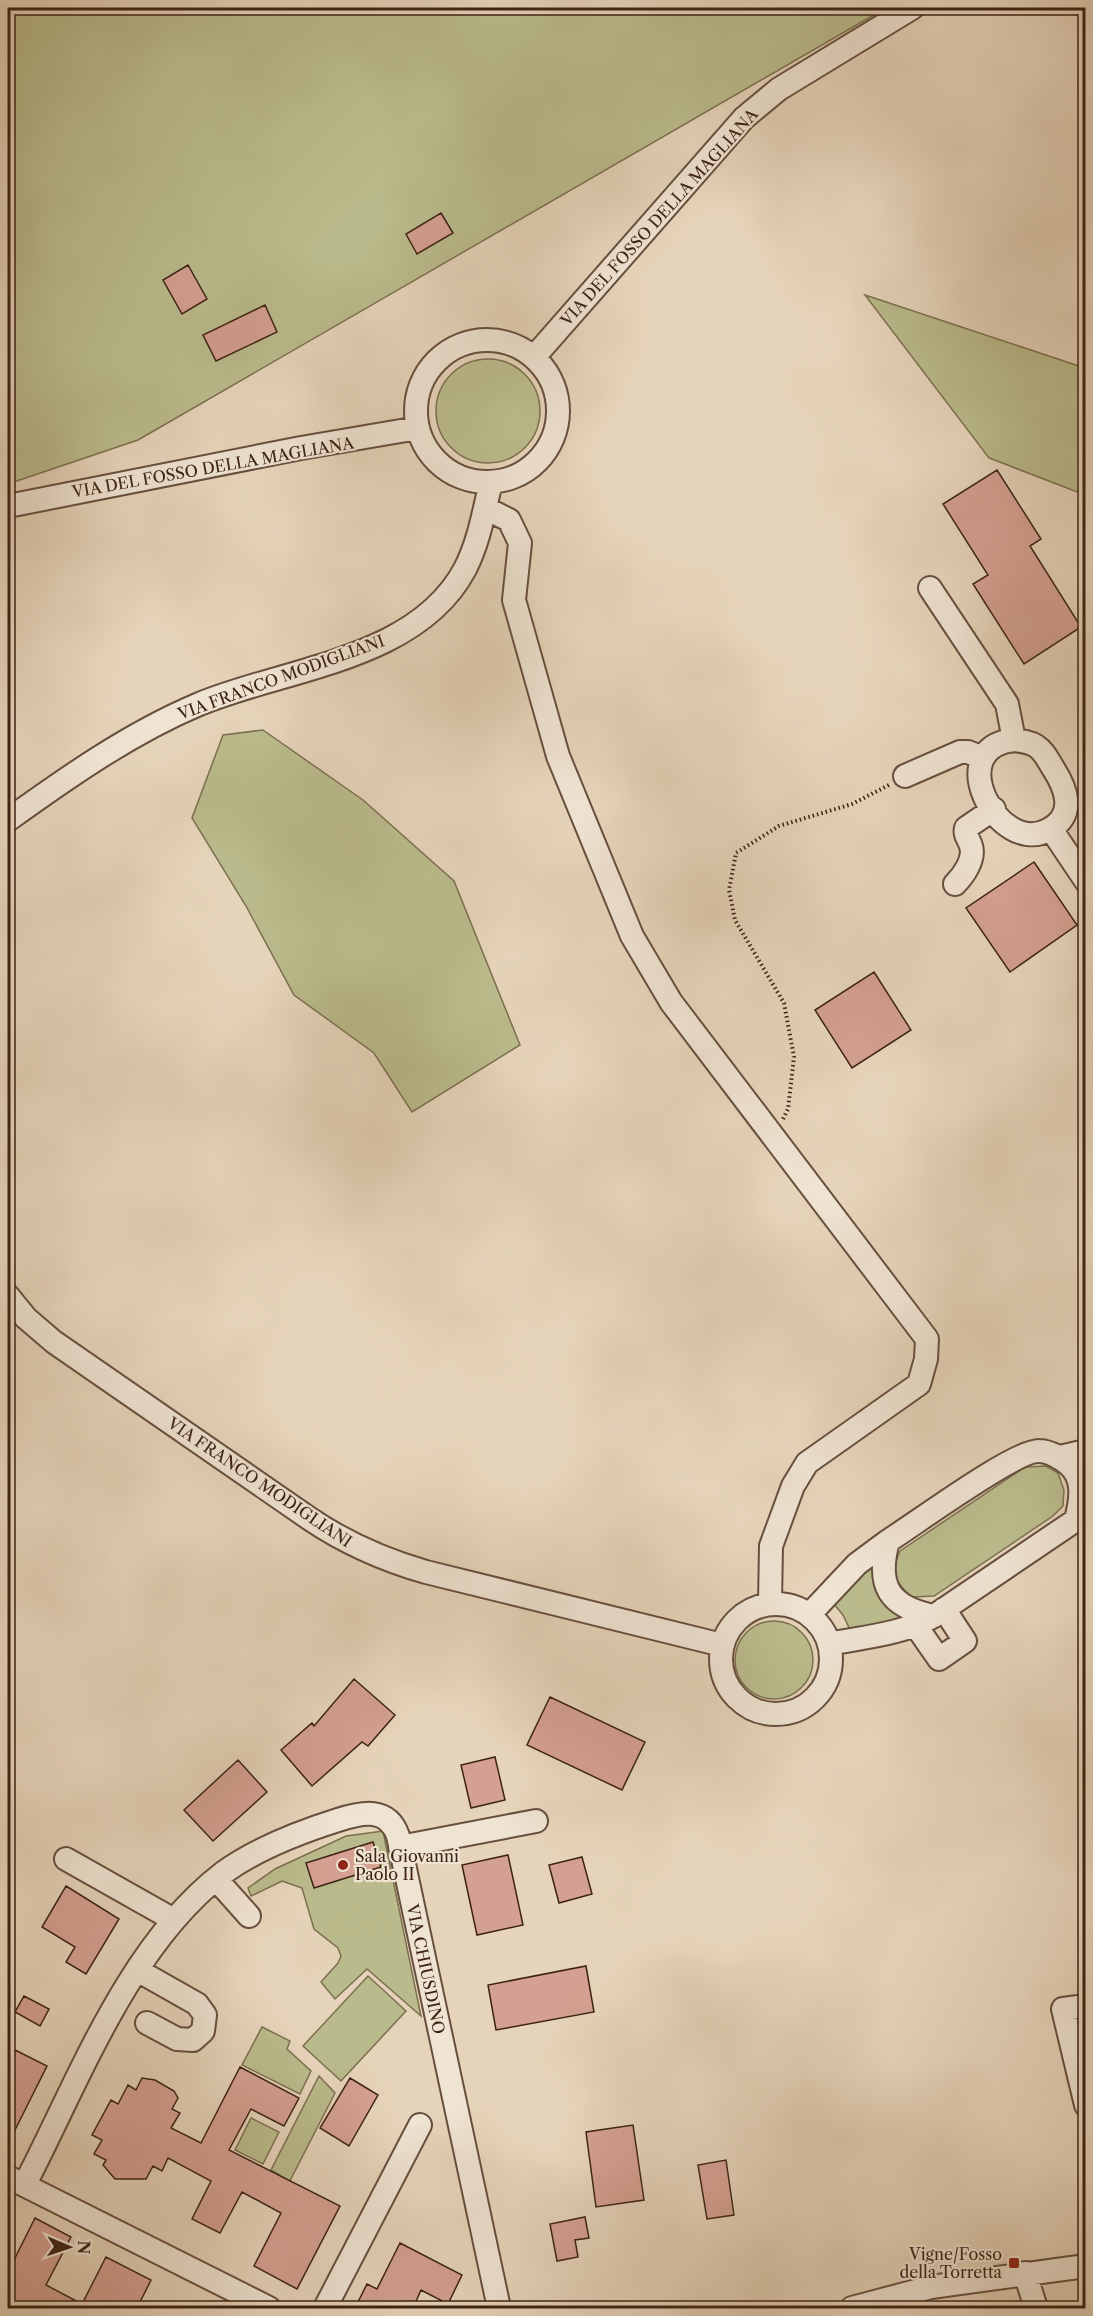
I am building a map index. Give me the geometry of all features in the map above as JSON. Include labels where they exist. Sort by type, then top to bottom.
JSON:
[{"type":"street","name":"VIA DEL FOSSO DELLA MAGLIANA","points":[[535,356],[744,118],[779,89],[912,8]]},
{"type":"street","points":[[491,339],[512,343],[535,356],[550,377],[559,401],[557,425],[550,447],[534,465],[513,477],[491,482],[467,479],[447,470],[425,446],[418,428],[416,402],[421,383],[431,366],[465,343],[491,339]]},
{"type":"street","name":"VIA DEL FOSSO DELLA MAGLIANA","points":[[8,506],[301,447],[418,428]]},
{"type":"street","name":"VIA FRANCO MODIGLIANI","points":[[8,820],[105,753],[174,715],[233,691],[363,651],[406,630],[442,601],[458,582],[473,552],[491,482]]},
{"type":"street","points":[[485,508],[509,520],[520,543],[514,600],[558,756],[632,936],[671,1002],[927,1339],[926,1359],[919,1384],[807,1463],[793,1486],[771,1546],[770,1603]]},
{"type":"street","points":[[930,588],[1007,704],[1014,740]]},
{"type":"street","points":[[1014,740],[1036,746],[1044,753],[1066,787],[1066,808],[1051,829],[1031,835],[1017,833],[1006,826],[981,790],[979,781],[983,758],[996,744],[1014,740]]},
{"type":"street","points":[[906,776],[960,752],[968,752],[983,758]]},
{"type":"street","points":[[955,885],[971,858],[972,850],[965,833],[966,828],[994,809]]},
{"type":"street","points":[[1051,829],[1086,881]]},
{"type":"street","name":"VIA FRANCO MODIGLIANI","points":[[8,1296],[26,1318],[54,1342],[346,1542],[392,1562],[426,1572],[722,1645]]},
{"type":"street","points":[[809,1615],[857,1564],[1013,1460],[1038,1450],[1060,1457],[1075,1470],[1084,1494],[1081,1521],[931,1617],[829,1644]]},
{"type":"street","points":[[1060,1457],[1086,1451]]},
{"type":"street","points":[[888,1542],[883,1566],[889,1592],[902,1606],[931,1617]]},
{"type":"street","points":[[770,1603],[793,1606],[809,1615],[821,1628],[829,1644],[831,1662],[827,1680],[817,1696],[794,1711],[767,1714],[750,1708],[735,1697],[725,1681],[721,1663],[722,1645],[730,1629],[742,1615],[770,1603]]},
{"type":"street","name":"VIA CHIUSDINO","points":[[16,2181],[137,1970],[174,1920],[216,1879],[249,1858],[307,1831],[364,1813],[379,1814],[391,1822],[400,1847],[499,2308]]},
{"type":"street","points":[[400,1847],[536,1821]]},
{"type":"street","points":[[66,1859],[174,1920]]},
{"type":"street","points":[[216,1879],[249,1916]]},
{"type":"street","points":[[137,1970],[197,2004],[205,2015],[203,2031],[193,2040],[177,2039],[147,2024]]},
{"type":"street","points":[[1086,2006],[1063,2009],[1086,2105]]},
{"type":"street","points":[[325,2308],[420,2125]]},
{"type":"street","points":[[16,2181],[269,2308]]},
{"type":"street","points":[[852,2308],[904,2292],[1086,2266]]},
{"type":"street","points":[[1025,2273],[1036,2308]]},
{"type":"path","points":[[773,1137],[788,1109],[794,1057],[784,1003],[735,920],[729,890],[736,853],[779,826],[852,804],[906,776]]},
{"type":"green space","points":[[8,8],[886,8],[138,440],[8,484]]},
{"type":"green space","points":[[865,295],[1085,368],[1085,495],[989,458]]},
{"type":"green space","points":[[488,359],[508,363],[525,374],[536,391],[540,411],[536,431],[525,448],[508,459],[488,463],[468,459],[451,448],[440,431],[436,411],[440,391],[451,374],[468,363]]},
{"type":"green space","points":[[263,730],[363,800],[454,881],[520,1045],[412,1112],[374,1053],[294,995],[246,906],[192,818],[223,735]]},
{"type":"green space","points":[[1046,1466],[1058,1473],[1064,1490],[1063,1506],[1053,1516],[934,1596],[912,1597],[902,1587],[895,1572],[900,1551],[1025,1467]]},
{"type":"green space","points":[[875,1559],[914,1620],[852,1634],[843,1615],[834,1604]]},
{"type":"green space","points":[[774,1621],[789,1624],[802,1632],[810,1645],[813,1660],[810,1675],[802,1688],[789,1696],[774,1699],[759,1696],[746,1688],[738,1675],[735,1660],[738,1645],[746,1632],[759,1624]]},
{"type":"green space","points":[[383,1831],[421,2016],[367,1969],[335,1999],[321,1982],[338,1963],[341,1956],[338,1948],[314,1929],[302,1888],[282,1881],[251,1896],[248,1888],[275,1869],[346,1836]]},
{"type":"green space","points":[[368,1976],[406,2011],[341,2081],[303,2046]]},
{"type":"green space","points":[[262,2027],[290,2041],[287,2049],[311,2071],[300,2094],[242,2065]]},
{"type":"green space","points":[[319,2076],[335,2093],[277,2206],[267,2201],[280,2175],[271,2170]]},
{"type":"green space","points":[[251,2118],[279,2132],[263,2164],[235,2150]]},
{"type":"building","points":[[441,213],[453,233],[417,254],[406,234]]},
{"type":"building","points":[[188,265],[207,299],[182,314],[163,280]]},
{"type":"building","points":[[265,305],[277,332],[216,361],[203,335]]},
{"type":"building","points":[[997,470],[1041,539],[1030,546],[1081,627],[1024,664],[973,584],[988,575],[943,504]]},
{"type":"building","points":[[1034,862],[1077,925],[1010,972],[966,908]]},
{"type":"building","points":[[874,972],[911,1030],[852,1068],[815,1010]]},
{"type":"building","points":[[354,1679],[395,1715],[368,1746],[362,1742],[312,1786],[281,1750],[312,1723],[314,1726]]},
{"type":"building","points":[[550,1697],[645,1742],[622,1790],[527,1745]]},
{"type":"building","points":[[495,1757],[505,1800],[471,1808],[461,1765]]},
{"type":"building","points":[[238,1760],[267,1792],[213,1841],[184,1810]]},
{"type":"building","name":"Sala Giovanni Paolo II","points":[[373,1842],[381,1867],[314,1888],[306,1863]]},
{"type":"building","points":[[508,1855],[523,1925],[477,1935],[462,1865]]},
{"type":"building","points":[[582,1857],[592,1894],[559,1903],[549,1865]]},
{"type":"building","points":[[66,1886],[119,1919],[86,1974],[66,1962],[75,1947],[42,1927]]},
{"type":"building","points":[[586,1966],[594,2012],[496,2030],[488,1985]]},
{"type":"building","points":[[24,1996],[49,2009],[40,2026],[15,2012]]},
{"type":"building","points":[[15,2050],[47,2066],[8,2144],[8,2065]]},
{"type":"building","points":[[240,2067],[299,2098],[284,2126],[251,2109],[229,2150],[340,2206],[297,2289],[254,2266],[281,2213],[242,2192],[220,2233],[192,2219],[211,2181],[168,2158],[162,2171],[153,2166],[146,2179],[115,2179],[103,2165],[106,2160],[94,2154],[102,2140],[92,2135],[111,2100],[118,2104],[128,2085],[136,2090],[142,2078],[155,2080],[174,2091],[178,2098],[172,2109],[180,2113],[171,2128],[201,2143]]},
{"type":"building","points":[[350,2078],[378,2095],[349,2146],[320,2128]]},
{"type":"building","points":[[633,2125],[644,2200],[596,2207],[586,2132]]},
{"type":"building","points":[[726,2160],[734,2215],[707,2219],[698,2165]]},
{"type":"building","points":[[585,2217],[589,2238],[575,2240],[578,2257],[557,2261],[550,2224]]},
{"type":"building","points":[[35,2218],[71,2237],[46,2285],[82,2304],[106,2257],[151,2280],[137,2308],[8,2308],[8,2272]]},
{"type":"building","points":[[400,2243],[462,2275],[448,2304],[421,2290],[413,2308],[355,2308],[367,2284],[377,2289]]},
{"type":"place","name":"Sala Giovanni Paolo II","points":[[343,1865]]},
{"type":"place","name":"Vigne/Fosso della Torretta","points":[[1014,2263]]}]
